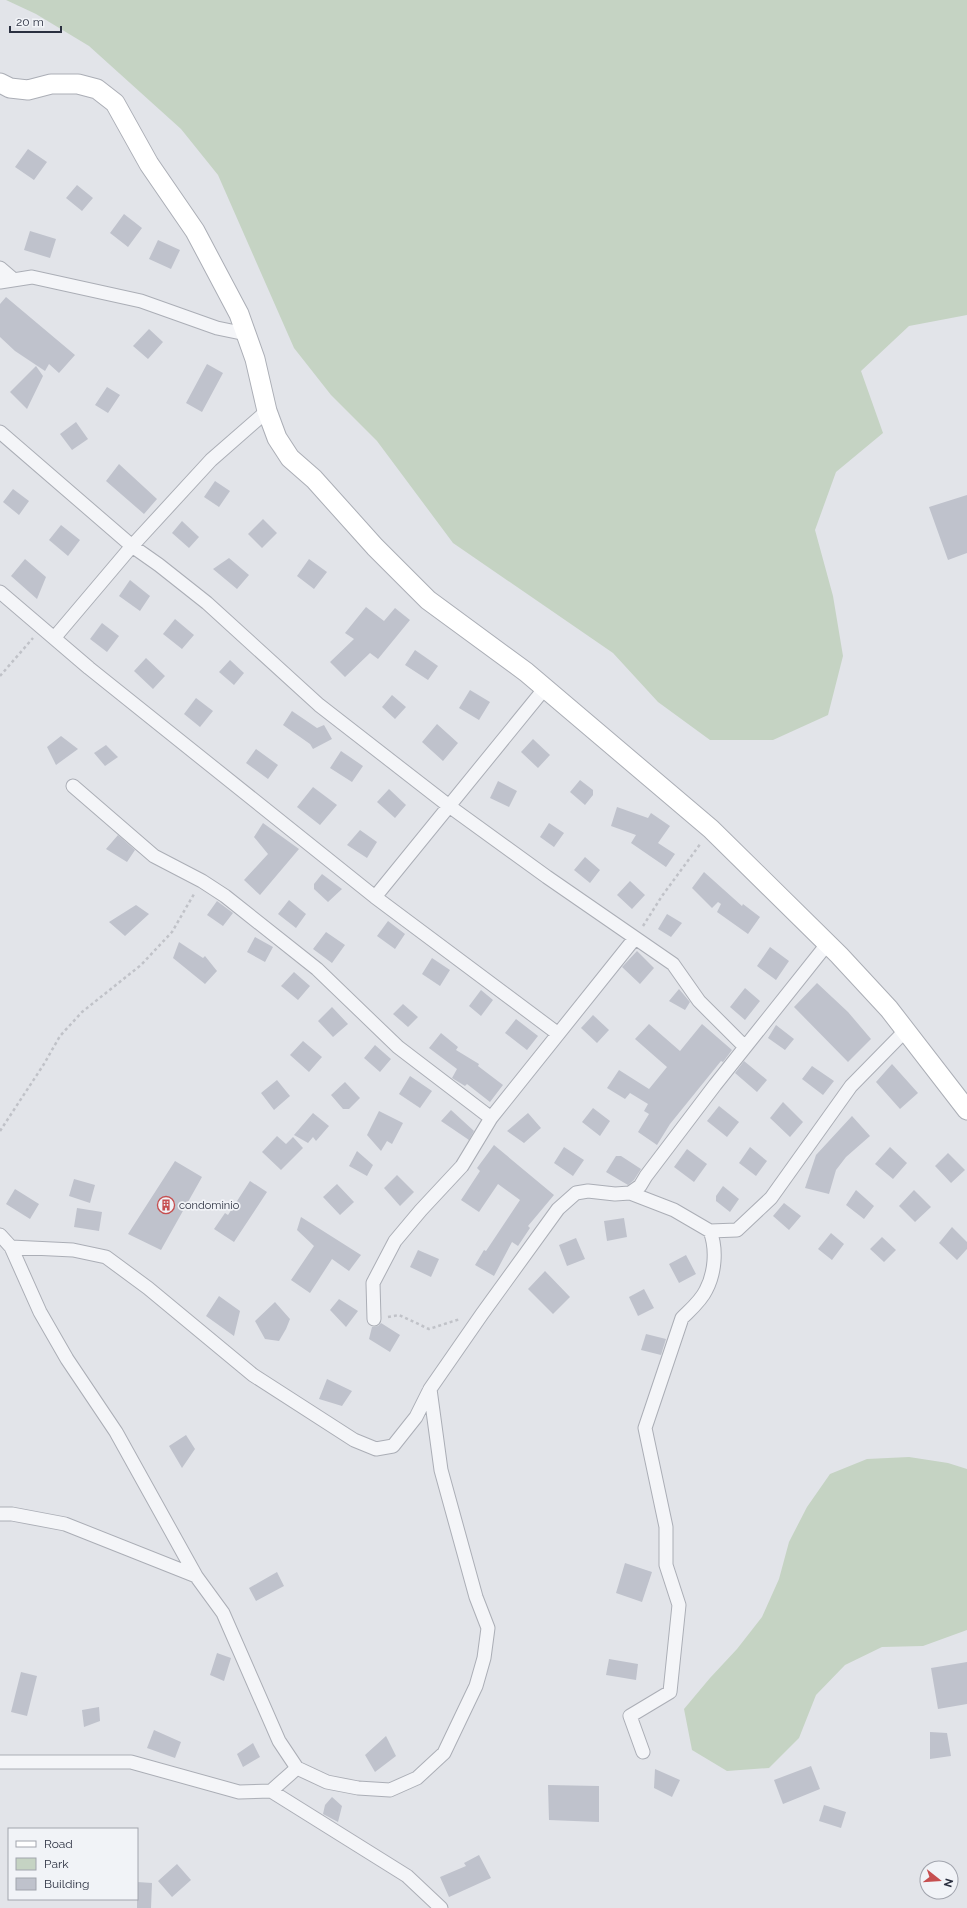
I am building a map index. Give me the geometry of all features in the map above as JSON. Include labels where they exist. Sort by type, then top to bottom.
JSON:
[{"type":"main road","points":[[0,83],[10,88],[28,90],[51,84],[78,84],[97,89],[115,104],[149,164],[195,231],[239,314],[255,359],[267,411],[277,438],[290,458],[314,479],[375,547],[428,600],[526,672],[711,829],[828,943],[889,1009],[967,1110]]},
{"type":"street","points":[[0,268],[14,280]]},
{"type":"street","points":[[0,282],[32,277],[141,301],[217,328],[246,334]]},
{"type":"street","points":[[55,637],[132,546],[211,460],[267,411]]},
{"type":"street","points":[[0,432],[132,546],[159,565],[207,603],[319,705],[449,806],[546,877],[673,964],[699,1001],[746,1047]]},
{"type":"street","points":[[0,592],[55,637],[89,668],[375,897],[557,1033]]},
{"type":"street","points":[[375,897],[545,688]]},
{"type":"street","points":[[73,786],[154,856],[202,881],[225,896],[317,968],[398,1047],[491,1118]]},
{"type":"street","points":[[374,1319],[373,1283],[395,1241],[421,1210],[462,1166],[491,1118],[557,1033],[635,938]]},
{"type":"street","points":[[630,1193],[640,1186],[682,1127],[828,943]]},
{"type":"street","points":[[11,1246],[73,1250],[106,1257],[148,1288],[253,1375],[354,1440],[376,1449],[393,1446],[416,1417],[430,1389],[558,1209],[576,1193],[588,1191],[615,1194],[630,1193],[674,1210],[710,1231],[737,1230],[771,1198],[851,1086],[906,1030]]},
{"type":"street","points":[[643,1752],[630,1716],[670,1692],[679,1605],[666,1565],[666,1527],[645,1428],[682,1318],[693,1308],[706,1290],[715,1260],[710,1231]]},
{"type":"street","points":[[0,1235],[11,1246],[40,1312],[67,1359],[116,1432],[196,1576],[223,1613],[278,1741],[297,1768],[327,1782],[358,1788],[390,1790],[417,1778],[444,1753],[476,1686],[484,1658],[488,1628],[476,1597],[441,1470],[430,1389]]},
{"type":"street","points":[[0,1514],[12,1514],[65,1524],[196,1576]]},
{"type":"street","points":[[0,1762],[131,1762],[239,1792],[271,1791],[407,1876],[441,1908]]},
{"type":"street","points":[[271,1791],[297,1768]]},
{"type":"path","points":[[0,676],[43,627]]},
{"type":"path","points":[[635,938],[662,896],[711,829]]},
{"type":"path","points":[[0,1131],[44,1064],[60,1036],[82,1012],[141,965],[172,932],[202,881]]},
{"type":"path","points":[[374,1319],[399,1315],[428,1330],[485,1310]]},
{"type":"green space","points":[[6,0],[967,0],[967,315],[909,326],[861,371],[883,433],[836,472],[815,530],[833,596],[843,656],[828,715],[773,740],[710,740],[658,702],[613,653],[453,543],[377,441],[331,395],[294,348],[218,175],[181,129],[89,46],[36,14]]},
{"type":"green space","points":[[909,1457],[948,1463],[967,1469],[967,1630],[923,1646],[882,1647],[845,1665],[816,1695],[799,1738],[769,1768],[727,1771],[692,1750],[684,1709],[737,1649],[762,1617],[779,1579],[789,1542],[807,1507],[830,1474],[867,1459]]},
{"type":"building","points":[[28,149],[47,162],[34,180],[15,167]]},
{"type":"building","points":[[77,185],[93,198],[82,211],[66,198]]},
{"type":"building","points":[[124,214],[142,228],[128,247],[110,233]]},
{"type":"building","points":[[30,231],[56,239],[50,258],[24,250]]},
{"type":"building","points":[[158,240],[180,250],[171,269],[149,259]]},
{"type":"building","points":[[6,297],[75,355],[59,373],[49,364],[45,371],[15,351],[0,337],[0,304]]},
{"type":"building","points":[[149,329],[163,342],[148,359],[133,346]]},
{"type":"building","points":[[207,364],[223,373],[202,412],[186,403]]},
{"type":"building","points":[[36,366],[43,376],[27,409],[10,392]]},
{"type":"building","points":[[107,387],[120,395],[108,413],[95,405]]},
{"type":"building","points":[[76,422],[88,439],[72,450],[60,434]]},
{"type":"building","points":[[119,464],[157,499],[144,514],[106,481]]},
{"type":"building","points":[[215,481],[230,491],[219,507],[204,497]]},
{"type":"building","points":[[13,489],[29,501],[19,515],[3,502]]},
{"type":"building","points":[[967,495],[967,553],[948,560],[929,507]]},
{"type":"building","points":[[263,519],[277,533],[262,548],[248,534]]},
{"type":"building","points":[[182,521],[199,537],[189,548],[172,533]]},
{"type":"building","points":[[61,525],[80,540],[68,556],[49,540]]},
{"type":"building","points":[[229,558],[249,575],[237,589],[213,569]]},
{"type":"building","points":[[25,559],[46,577],[37,599],[11,576]]},
{"type":"building","points":[[309,559],[327,572],[314,589],[297,576]]},
{"type":"building","points":[[130,580],[150,596],[140,611],[119,596]]},
{"type":"building","points":[[366,607],[384,621],[395,608],[410,620],[378,659],[370,653],[345,677],[330,662],[354,639],[345,633]]},
{"type":"building","points":[[175,619],[194,635],[182,649],[163,634]]},
{"type":"building","points":[[102,623],[119,636],[107,652],[90,639]]},
{"type":"building","points":[[415,650],[438,666],[428,680],[405,665]]},
{"type":"building","points":[[146,658],[165,676],[153,689],[134,671]]},
{"type":"building","points":[[230,660],[244,673],[234,685],[219,672]]},
{"type":"building","points":[[470,690],[490,702],[479,720],[459,708]]},
{"type":"building","points":[[392,695],[406,707],[395,719],[382,707]]},
{"type":"building","points":[[196,698],[213,711],[200,727],[184,714]]},
{"type":"building","points":[[292,711],[317,728],[324,725],[332,739],[313,749],[310,744],[283,725]]},
{"type":"building","points":[[437,724],[458,743],[443,761],[422,742]]},
{"type":"building","points":[[61,736],[78,749],[56,765],[47,747]]},
{"type":"building","points":[[533,739],[550,755],[538,768],[521,752]]},
{"type":"building","points":[[106,745],[118,757],[105,766],[94,753]]},
{"type":"building","points":[[256,749],[278,765],[268,779],[246,763]]},
{"type":"building","points":[[341,751],[363,766],[352,782],[330,768]]},
{"type":"building","points":[[580,780],[593,790],[593,795],[585,805],[570,792]]},
{"type":"building","points":[[498,781],[517,791],[509,807],[490,798]]},
{"type":"building","points":[[313,787],[337,805],[320,825],[297,807]]},
{"type":"building","points":[[389,789],[406,805],[395,818],[377,802]]},
{"type":"building","points":[[617,807],[648,818],[651,813],[670,826],[658,843],[675,854],[666,867],[631,843],[636,835],[611,826]]},
{"type":"building","points":[[263,823],[299,849],[260,895],[244,880],[268,854],[254,837]]},
{"type":"building","points":[[549,823],[564,833],[554,847],[540,837]]},
{"type":"building","points":[[360,830],[377,842],[367,858],[347,845]]},
{"type":"building","points":[[118,835],[135,850],[127,862],[106,849]]},
{"type":"building","points":[[585,857],[600,870],[590,883],[574,870]]},
{"type":"building","points":[[704,872],[742,906],[743,904],[760,917],[748,934],[717,912],[721,904],[718,902],[712,908],[692,888]]},
{"type":"building","points":[[322,874],[342,889],[328,902],[314,889],[314,884]]},
{"type":"building","points":[[630,881],[645,895],[632,909],[617,895]]},
{"type":"building","points":[[289,900],[306,914],[296,928],[278,914]]},
{"type":"building","points":[[217,901],[233,913],[223,926],[207,915]]},
{"type":"building","points":[[136,905],[149,914],[125,936],[109,922]]},
{"type":"building","points":[[667,914],[682,923],[671,937],[658,929]]},
{"type":"building","points":[[388,921],[405,934],[395,949],[377,936]]},
{"type":"building","points":[[326,932],[345,945],[332,963],[313,949]]},
{"type":"building","points":[[255,937],[273,947],[265,962],[247,952]]},
{"type":"building","points":[[179,942],[203,958],[205,956],[217,971],[205,984],[173,958]]},
{"type":"building","points":[[770,947],[789,961],[776,980],[757,966]]},
{"type":"building","points":[[637,951],[654,968],[640,984],[622,967]]},
{"type":"building","points":[[432,958],[450,970],[440,986],[422,974]]},
{"type":"building","points":[[294,972],[310,986],[298,1000],[281,986]]},
{"type":"building","points":[[817,983],[848,1012],[871,1039],[848,1062],[794,1007]]},
{"type":"building","points":[[745,988],[760,1001],[745,1020],[730,1007]]},
{"type":"building","points":[[679,989],[690,1002],[685,1010],[669,1001]]},
{"type":"building","points":[[481,990],[493,1000],[481,1016],[469,1006]]},
{"type":"building","points":[[403,1004],[418,1017],[408,1027],[393,1014]]},
{"type":"building","points":[[332,1007],[348,1024],[333,1037],[318,1021]]},
{"type":"building","points":[[593,1015],[609,1030],[597,1043],[581,1028]]},
{"type":"building","points":[[516,1019],[538,1036],[527,1050],[505,1033]]},
{"type":"building","points":[[649,1024],[680,1051],[702,1024],[732,1050],[723,1062],[721,1061],[670,1124],[657,1145],[638,1132],[649,1114],[644,1111],[648,1104],[630,1093],[625,1099],[607,1088],[619,1070],[649,1089],[667,1067],[635,1039]]},
{"type":"building","points":[[776,1025],[794,1039],[785,1050],[768,1038]]},
{"type":"building","points":[[441,1033],[458,1047],[456,1050],[479,1064],[478,1066],[503,1085],[490,1102],[467,1084],[465,1086],[452,1078],[457,1069],[429,1048]]},
{"type":"building","points":[[303,1041],[322,1057],[309,1072],[290,1055]]},
{"type":"building","points":[[375,1045],[391,1059],[380,1072],[364,1058]]},
{"type":"building","points":[[744,1061],[767,1080],[757,1092],[735,1073]]},
{"type":"building","points":[[892,1064],[918,1093],[900,1109],[876,1082]]},
{"type":"building","points":[[812,1066],[834,1081],[823,1095],[802,1079]]},
{"type":"building","points":[[410,1076],[432,1091],[420,1108],[399,1094]]},
{"type":"building","points":[[277,1080],[290,1096],[274,1110],[261,1093]]},
{"type":"building","points":[[345,1082],[360,1098],[349,1109],[343,1109],[331,1095]]},
{"type":"building","points":[[783,1102],[803,1122],[790,1137],[770,1118]]},
{"type":"building","points":[[719,1106],[739,1122],[727,1137],[707,1121]]},
{"type":"building","points":[[593,1108],[610,1121],[600,1136],[582,1122]]},
{"type":"building","points":[[451,1110],[474,1131],[469,1140],[441,1121]]},
{"type":"building","points":[[379,1111],[403,1123],[392,1144],[387,1141],[381,1151],[367,1135]]},
{"type":"building","points":[[313,1113],[329,1126],[316,1141],[313,1137],[308,1143],[294,1135]]},
{"type":"building","points":[[528,1113],[541,1128],[524,1143],[507,1131]]},
{"type":"building","points":[[852,1116],[870,1136],[846,1157],[836,1170],[829,1194],[805,1188],[816,1155]]},
{"type":"building","points":[[277,1136],[286,1144],[293,1137],[303,1148],[281,1170],[262,1152]]},
{"type":"building","points":[[494,1145],[554,1195],[528,1226],[530,1228],[518,1246],[512,1242],[494,1276],[475,1265],[520,1200],[498,1184],[479,1212],[461,1200],[480,1171],[477,1168]]},
{"type":"building","points":[[564,1147],[584,1160],[573,1176],[554,1163]]},
{"type":"building","points":[[750,1147],[767,1161],[756,1176],[739,1163]]},
{"type":"building","points":[[890,1147],[907,1163],[893,1179],[875,1164]]},
{"type":"building","points":[[687,1149],[707,1164],[694,1182],[674,1167]]},
{"type":"building","points":[[357,1151],[373,1165],[367,1176],[349,1166]]},
{"type":"building","points":[[948,1153],[965,1170],[951,1183],[935,1166]]},
{"type":"building","points":[[616,1156],[621,1156],[641,1169],[634,1180],[628,1185],[606,1172]]},
{"type":"building","name":"condominio","points":[[175,1161],[202,1177],[161,1250],[128,1234]]},
{"type":"building","points":[[397,1175],[414,1192],[400,1206],[384,1188]]},
{"type":"building","points":[[74,1179],[95,1185],[90,1203],[69,1196]]},
{"type":"building","points":[[250,1181],[267,1192],[234,1242],[214,1229],[225,1213],[228,1215]]},
{"type":"building","points":[[337,1184],[354,1202],[340,1215],[323,1197]]},
{"type":"building","points":[[723,1186],[739,1199],[730,1212],[716,1201],[716,1196]]},
{"type":"building","points":[[15,1189],[39,1204],[30,1219],[6,1204]]},
{"type":"building","points":[[856,1190],[874,1206],[864,1219],[846,1205]]},
{"type":"building","points":[[914,1190],[931,1207],[915,1222],[899,1206]]},
{"type":"building","points":[[784,1203],[801,1216],[789,1230],[773,1216]]},
{"type":"building","points":[[77,1208],[102,1212],[99,1231],[74,1227]]},
{"type":"building","points":[[301,1217],[361,1255],[349,1271],[332,1259],[310,1293],[291,1280],[314,1246],[297,1230]]},
{"type":"building","points":[[624,1218],[627,1237],[607,1241],[604,1221]]},
{"type":"building","points":[[952,1227],[967,1242],[967,1249],[957,1260],[939,1243]]},
{"type":"building","points":[[831,1233],[844,1244],[832,1260],[818,1249]]},
{"type":"building","points":[[882,1237],[896,1250],[884,1262],[870,1249]]},
{"type":"building","points":[[576,1238],[585,1259],[567,1266],[559,1245]]},
{"type":"building","points":[[418,1250],[439,1259],[431,1277],[410,1267]]},
{"type":"building","points":[[686,1255],[696,1274],[679,1283],[669,1264]]},
{"type":"building","points":[[545,1271],[570,1297],[553,1314],[528,1289]]},
{"type":"building","points":[[644,1289],[654,1308],[638,1316],[629,1297]]},
{"type":"building","points":[[219,1296],[240,1311],[234,1336],[206,1316]]},
{"type":"building","points":[[339,1299],[358,1311],[346,1327],[330,1310]]},
{"type":"building","points":[[275,1302],[290,1319],[279,1341],[265,1339],[255,1321]]},
{"type":"building","points":[[381,1323],[400,1335],[390,1352],[369,1339],[372,1327],[378,1326]]},
{"type":"building","points":[[646,1334],[666,1339],[661,1355],[641,1350]]},
{"type":"building","points":[[327,1379],[352,1391],[342,1406],[319,1399]]},
{"type":"building","points":[[186,1435],[195,1449],[182,1468],[169,1446]]},
{"type":"building","points":[[625,1563],[652,1572],[642,1602],[616,1593]]},
{"type":"building","points":[[277,1572],[284,1586],[256,1601],[249,1588]]},
{"type":"building","points":[[217,1653],[231,1658],[224,1681],[210,1675]]},
{"type":"building","points":[[609,1659],[638,1664],[636,1680],[606,1675]]},
{"type":"building","points":[[967,1662],[967,1704],[938,1709],[931,1668]]},
{"type":"building","points":[[21,1672],[37,1676],[27,1716],[11,1712]]},
{"type":"building","points":[[99,1707],[100,1721],[84,1727],[82,1710]]},
{"type":"building","points":[[154,1730],[181,1742],[175,1758],[147,1748]]},
{"type":"building","points":[[930,1732],[947,1733],[951,1756],[930,1759]]},
{"type":"building","points":[[386,1736],[396,1756],[375,1772],[365,1755]]},
{"type":"building","points":[[253,1743],[260,1757],[243,1767],[237,1754]]},
{"type":"building","points":[[811,1766],[820,1789],[783,1804],[774,1780]]},
{"type":"building","points":[[655,1769],[680,1780],[672,1797],[654,1788]]},
{"type":"building","points":[[548,1785],[599,1786],[599,1822],[549,1820]]},
{"type":"building","points":[[332,1797],[342,1806],[338,1822],[323,1814],[325,1805]]},
{"type":"building","points":[[824,1805],[846,1812],[841,1828],[819,1821]]},
{"type":"building","points":[[479,1855],[491,1878],[449,1897],[440,1877],[466,1866],[464,1863]]},
{"type":"building","points":[[177,1864],[191,1880],[172,1897],[158,1881]]},
{"type":"building","points":[[138,1882],[152,1883],[151,1908],[137,1908]]},
{"type":"place","name":"condominio","points":[[166,1205]]}]
